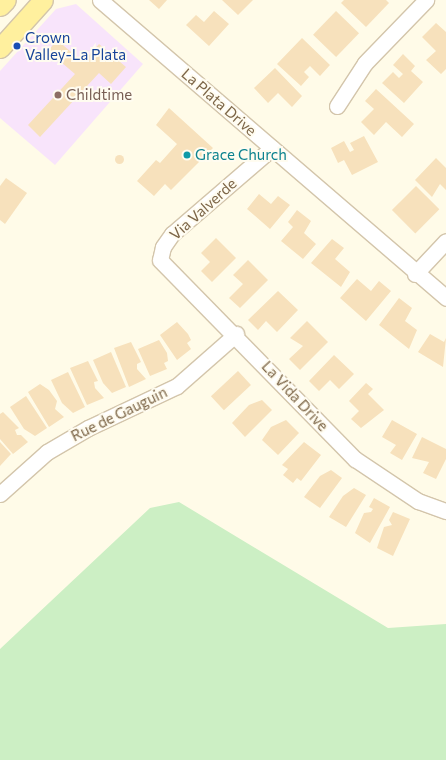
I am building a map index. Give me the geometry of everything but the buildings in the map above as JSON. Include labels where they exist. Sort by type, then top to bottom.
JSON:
[{"type":"main road","points":[[0,6],[6,0]]},
{"type":"main road","points":[[0,48],[43,0]]},
{"type":"street","name":"La Plata Drive","points":[[100,0],[272,148],[415,274],[446,298]]},
{"type":"street","points":[[337,106],[365,62],[426,0]]},
{"type":"street","name":"Via Valverde","points":[[160,260],[163,247],[172,234],[272,148]]},
{"type":"street","points":[[415,274],[446,241]]},
{"type":"street","name":"La Vida Drive","points":[[160,260],[236,334],[355,460],[418,501],[446,511]]},
{"type":"street","name":"Rue de Gauguin","points":[[0,494],[47,452],[88,428],[177,386],[236,334]]},
{"type":"shaded area","name":"Childtime","points":[[76,4],[143,64],[55,165],[0,118],[0,71],[56,9]]},
{"type":"green space","points":[[179,502],[388,628],[446,624],[446,760],[0,760],[0,649],[150,508]]},
{"type":"place","name":"Crown Valley-La Plata","points":[[17,46]]},
{"type":"place","name":"Childtime","points":[[58,95]]},
{"type":"place","name":"Grace Church","points":[[187,155]]}]
